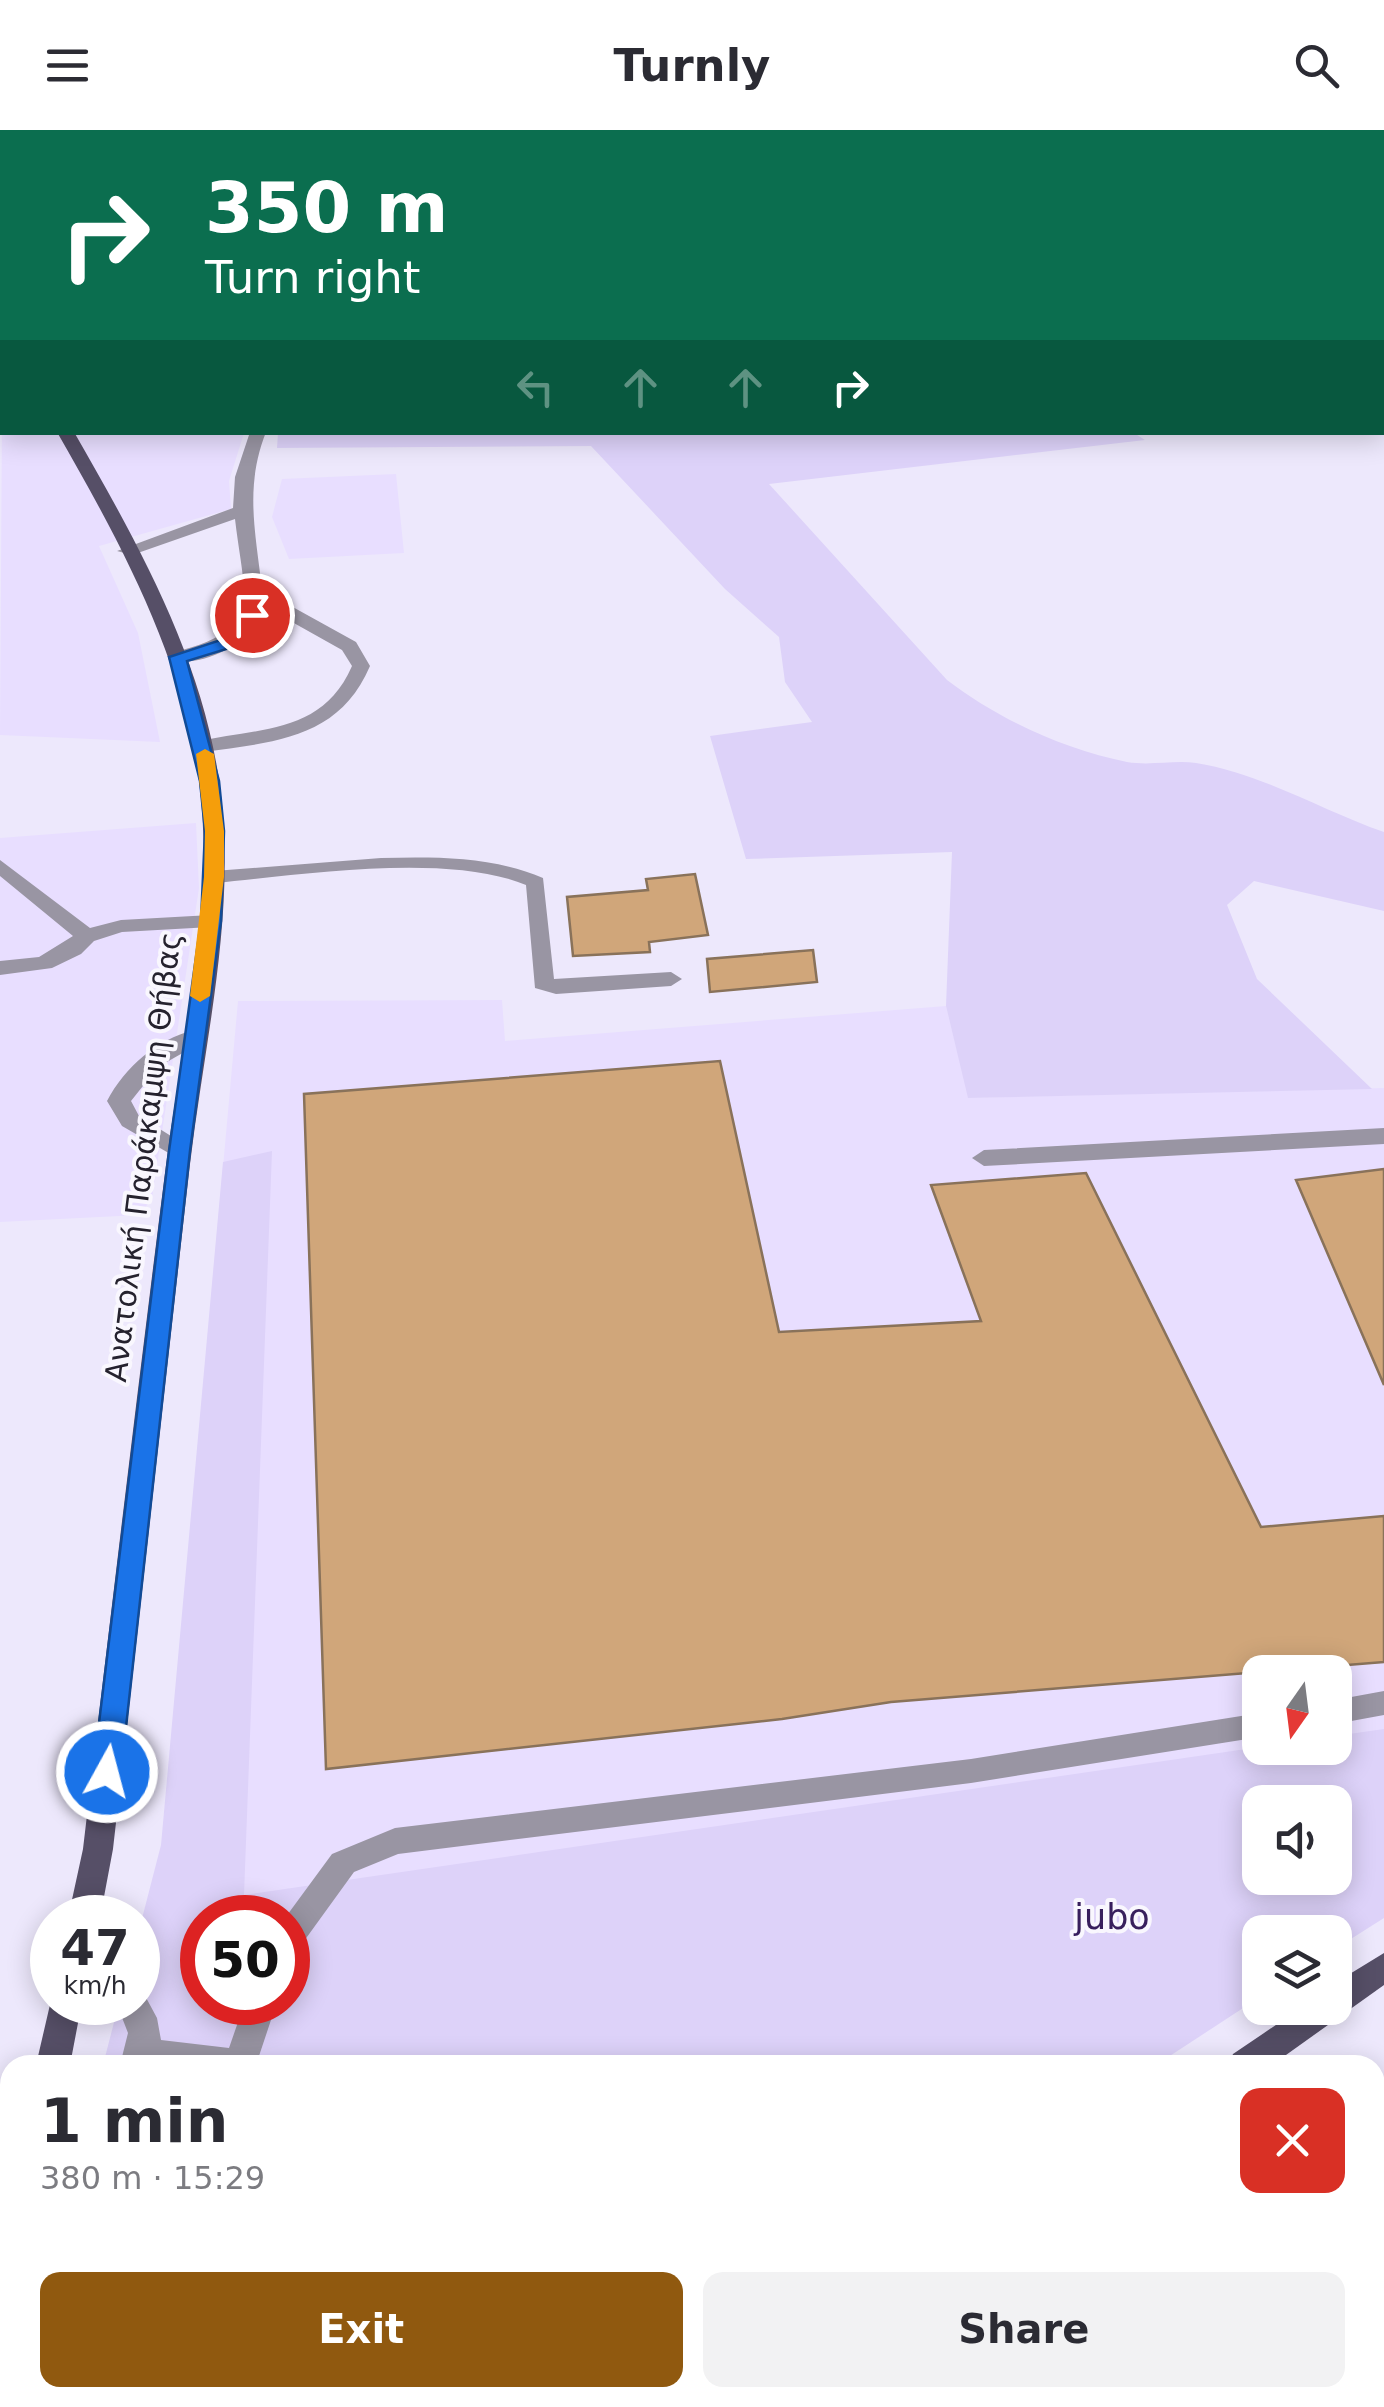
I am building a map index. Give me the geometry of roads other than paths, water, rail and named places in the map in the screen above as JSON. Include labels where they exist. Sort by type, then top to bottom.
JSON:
[{"type":"main road","name":"Ανατολική Παράκαμψη Θήβας","points":[[66,435],[178,657],[203,746],[215,831],[211,921],[100,1830],[88,1895]]},
{"type":"main road","points":[[1352,1989],[1384,1967]]},
{"type":"main road","points":[[55,2055],[61,2025]]},
{"type":"main road","points":[[1259,2055],[1302,2025]]},
{"type":"street","points":[[178,657],[206,654],[227,644],[252,615],[254,594],[243,478],[257,435]]},
{"type":"street","points":[[126,551],[244,510]]},
{"type":"street","points":[[203,746],[283,731],[316,718],[347,696],[361,666],[349,646],[254,594]]},
{"type":"street","points":[[214,877],[476,864],[509,871],[536,882],[542,983],[556,987],[672,979]]},
{"type":"street","points":[[0,866],[86,936]]},
{"type":"street","points":[[0,968],[44,963],[73,949],[86,936],[150,922],[211,921]]},
{"type":"street","points":[[180,1151],[130,1121],[119,1101],[129,1078],[161,1054],[194,1037]]},
{"type":"street","points":[[984,1158],[1384,1136]]},
{"type":"street","points":[[1352,1709],[1384,1704]]},
{"type":"street","points":[[310,1908],[343,1863],[395,1841],[971,1772],[1242,1727]]},
{"type":"street","points":[[142,2055],[146,2032],[143,2025]]},
{"type":"street","points":[[242,2055],[253,2025]]},
{"type":"park label","name":"jubo","points":[[1112,1917]]}]
